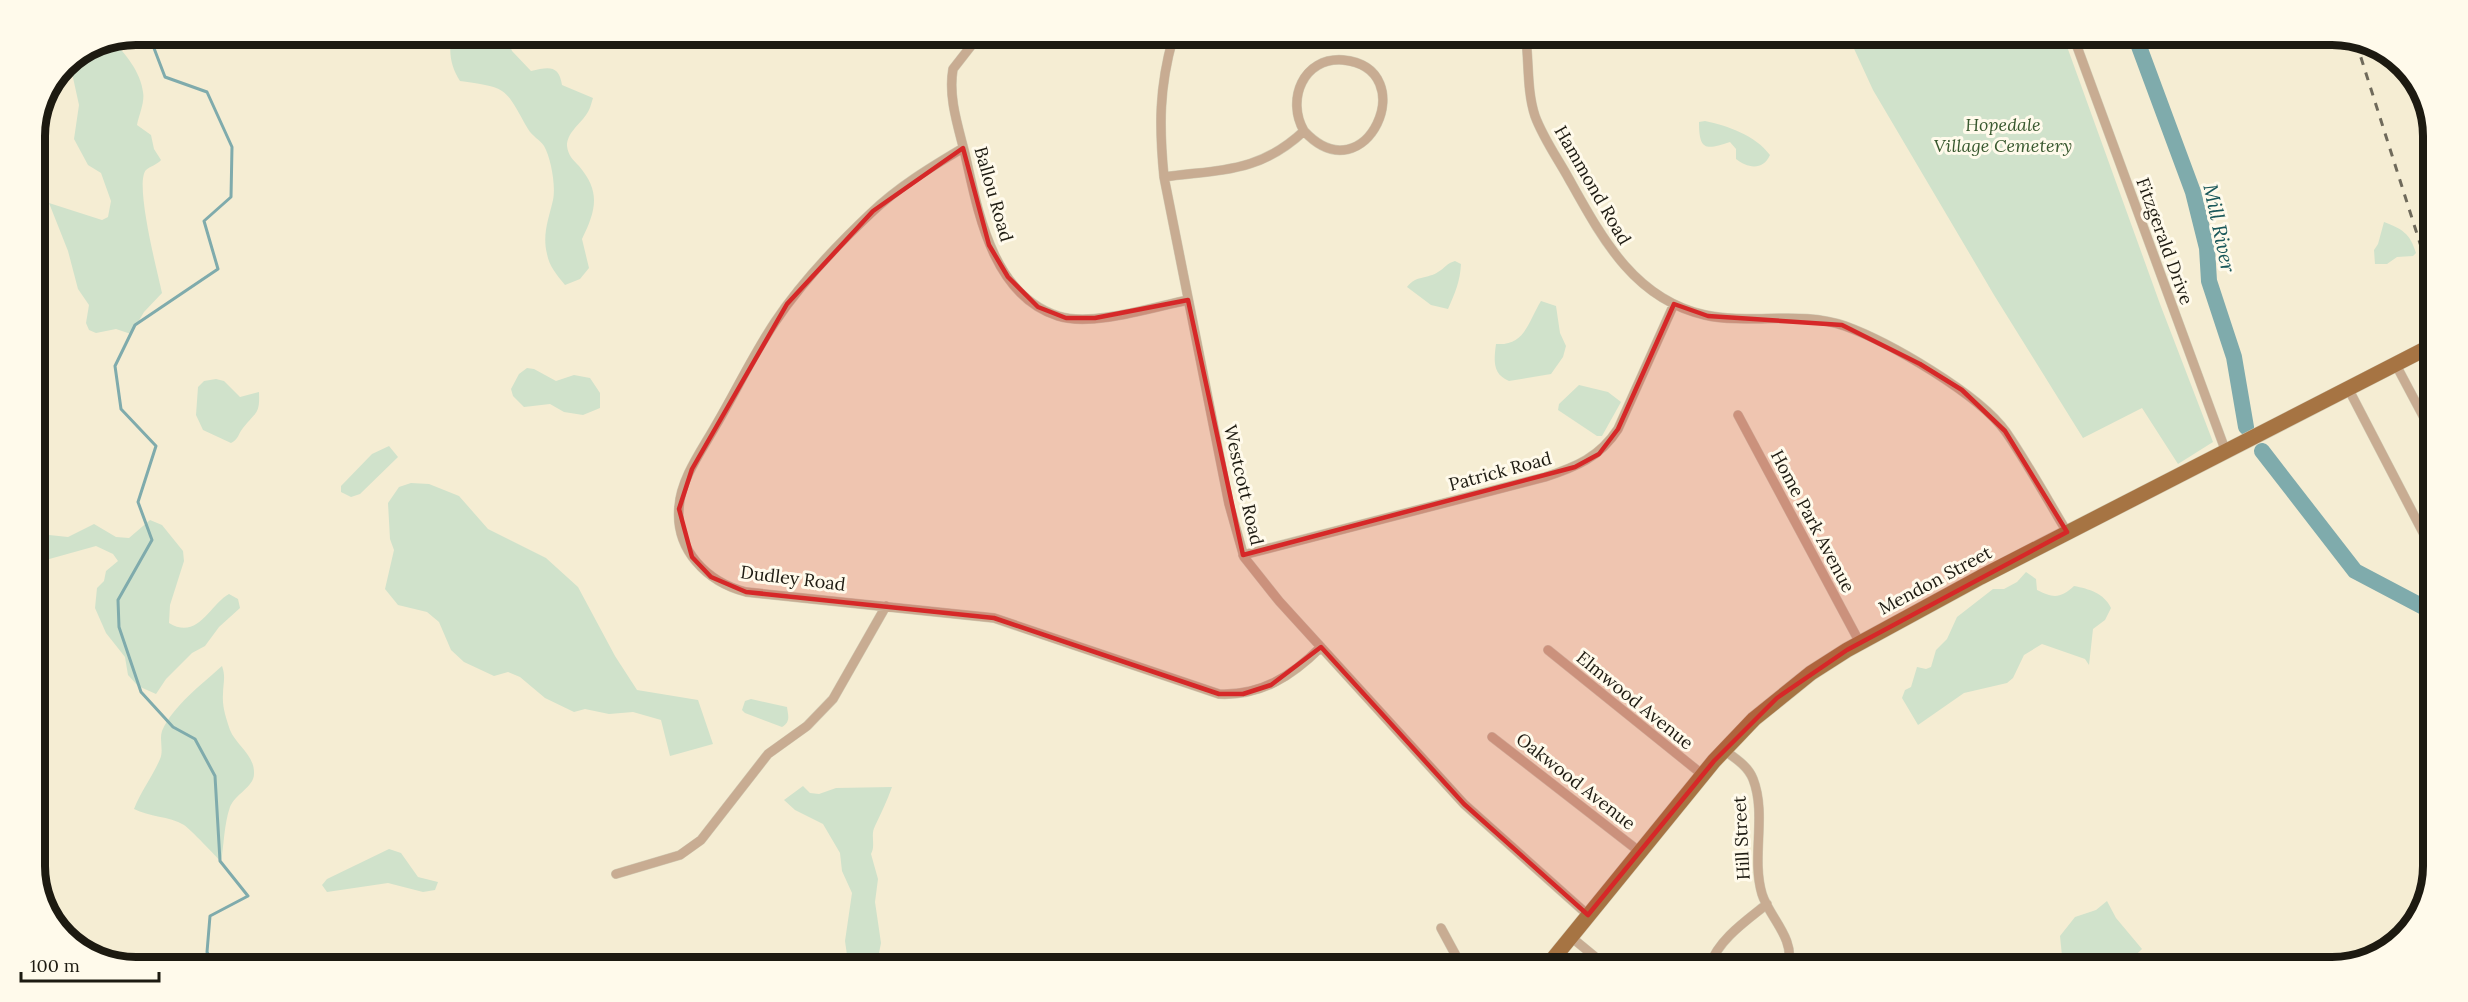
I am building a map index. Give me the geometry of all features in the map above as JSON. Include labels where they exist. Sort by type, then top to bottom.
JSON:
[{"type":"main road","name":"Mendon Street","points":[[1555,957],[1724,750],[1777,698],[1811,673],[1860,642],[2067,532],[2423,350]]},
{"type":"street","name":"Ballou Road","points":[[971,45],[957,61],[951,79],[954,109],[989,245],[1008,277],[1038,307],[1058,316],[1077,319],[1110,316],[1188,300]]},
{"type":"street","name":"Westcott Road","points":[[1171,45],[1160,96],[1160,133],[1164,177],[1229,504],[1243,555],[1255,573],[1464,804],[1588,915]]},
{"type":"street","name":"Hammond Road","points":[[1527,45],[1532,101],[1543,132],[1612,252],[1633,276],[1674,304],[1708,316],[1811,320],[1842,325],[1920,364],[1962,390],[1986,410],[2005,431],[2067,532]]},
{"type":"street","name":"Fitzgerald Drive","points":[[2076,45],[2226,452]]},
{"type":"street","points":[[1343,60],[1362,67],[1377,81],[1384,107],[1379,124],[1368,138],[1352,146],[1334,148],[1318,142],[1304,131],[1296,112],[1297,92],[1301,83],[1314,68],[1323,63],[1343,60]]},
{"type":"street","points":[[1164,177],[1254,163],[1273,156],[1304,131]]},
{"type":"street","name":"Dudley Road","points":[[963,148],[922,173],[873,211],[826,259],[787,304],[692,468],[680,499],[679,520],[687,548],[704,571],[720,583],[746,592],[994,618],[1219,694],[1243,694],[1271,685],[1299,667],[1321,647]]},
{"type":"street","name":"Patrick Road","points":[[1243,555],[1545,477],[1590,459],[1610,442],[1618,429],[1674,304]]},
{"type":"street","points":[[2396,365],[2423,416]]},
{"type":"street","points":[[2349,390],[2423,532]]},
{"type":"street","name":"Home Park Avenue","points":[[1738,415],[1860,642]]},
{"type":"street","points":[[616,874],[680,855],[700,840],[768,754],[807,726],[833,699],[886,606]]},
{"type":"street","name":"Elmwood Avenue","points":[[1548,650],[1703,775]]},
{"type":"street","name":"Oakwood Avenue","points":[[1492,737],[1640,852]]},
{"type":"street","name":"Hill Street","points":[[1724,750],[1748,770],[1755,787],[1759,818],[1760,882],[1767,904],[1785,939],[1789,957]]},
{"type":"street","points":[[1713,957],[1731,934],[1767,904]]},
{"type":"street","points":[[1440,928],[1457,957]]},
{"type":"street","points":[[1571,937],[1595,957]]},
{"type":"highlighted area","points":[[963,148],[989,245],[1008,277],[1038,307],[1066,318],[1095,318],[1188,300],[1243,555],[1575,467],[1599,454],[1618,429],[1674,304],[1708,316],[1842,325],[1920,364],[1962,390],[2005,431],[2067,532],[1847,650],[1777,698],[1714,761],[1588,915],[1464,804],[1321,647],[1271,685],[1243,694],[1219,694],[994,618],[746,592],[711,577],[692,557],[679,509],[692,469],[787,304],[873,211]]},
{"type":"green space","points":[[450,45],[510,45],[512,51],[531,71],[547,68],[555,70],[561,78],[562,85],[593,98],[587,113],[569,137],[567,146],[571,157],[591,184],[594,201],[591,219],[582,239],[589,268],[580,279],[565,285],[548,258],[546,233],[554,187],[547,151],[530,131],[509,97],[503,92],[497,88],[460,81],[454,70]]},
{"type":"green space","name":"Hopedale Village Cemetery","points":[[1852,45],[2066,45],[2160,304],[2213,442],[2178,464],[2142,408],[2083,438],[1994,295],[1873,90]]},
{"type":"green space","points":[[118,47],[136,70],[142,85],[143,104],[137,125],[151,135],[154,149],[161,160],[146,170],[143,178],[143,192],[148,229],[162,293],[144,312],[131,334],[116,329],[96,333],[89,330],[86,323],[89,305],[78,289],[68,251],[49,203],[102,220],[108,217],[111,201],[101,173],[88,165],[74,139],[79,105],[72,73],[86,60]]},
{"type":"green space","points":[[1705,121],[1749,137],[1770,155],[1763,164],[1750,166],[1736,159],[1736,149],[1730,142],[1706,146],[1702,143],[1699,132],[1699,122]]},
{"type":"green space","points":[[2384,222],[2408,236],[2416,253],[2413,256],[2397,257],[2387,264],[2375,264],[2374,250]]},
{"type":"green space","points":[[1455,261],[1461,264],[1457,287],[1448,309],[1431,305],[1407,287],[1414,281],[1434,274]]},
{"type":"green space","points":[[1541,301],[1556,306],[1560,333],[1566,346],[1563,357],[1551,374],[1509,381],[1500,375],[1495,366],[1496,344],[1506,344],[1520,337]]},
{"type":"green space","points":[[527,368],[534,369],[556,381],[574,375],[590,378],[600,393],[600,408],[583,415],[564,412],[550,404],[524,407],[513,396],[511,389],[519,374]]},
{"type":"green space","points":[[216,379],[224,381],[240,397],[259,392],[259,405],[256,412],[231,443],[203,430],[196,415],[198,387],[204,381]]},
{"type":"green space","points":[[1579,385],[1608,392],[1621,402],[1602,436],[1597,436],[1558,410],[1559,404]]},
{"type":"green space","points":[[389,446],[398,457],[360,494],[351,497],[341,492],[341,486],[372,454]]},
{"type":"green space","points":[[411,483],[429,484],[459,496],[488,529],[546,558],[578,587],[615,656],[637,690],[698,700],[713,744],[670,756],[661,720],[633,712],[609,714],[585,709],[574,712],[545,698],[520,677],[508,672],[494,676],[464,662],[451,650],[439,622],[427,612],[398,605],[385,589],[394,550],[390,539],[388,503],[399,487]]},
{"type":"green space","points":[[150,520],[162,525],[183,551],[184,561],[170,605],[169,623],[179,627],[196,624],[229,594],[238,599],[240,608],[219,627],[205,646],[192,653],[166,679],[156,694],[138,686],[128,675],[125,657],[106,633],[95,608],[97,588],[104,581],[106,571],[118,561],[113,554],[96,546],[45,560],[45,536],[68,537],[94,524],[116,537],[129,538]]},
{"type":"green space","points":[[2026,572],[2036,579],[2037,590],[2048,595],[2060,595],[2074,586],[2096,593],[2108,603],[2111,608],[2105,620],[2093,629],[2089,665],[2085,659],[2042,644],[2024,655],[2013,678],[2007,683],[1964,693],[1918,725],[1902,698],[1905,690],[1911,687],[1917,667],[1926,669],[1931,667],[1936,650],[1947,639],[1957,617],[1993,589],[2004,589],[2017,582]]},
{"type":"green space","points":[[222,666],[223,703],[226,717],[230,730],[252,761],[254,774],[251,783],[230,807],[221,862],[184,825],[134,809],[160,759],[161,734],[167,722],[188,696]]},
{"type":"green space","points":[[751,699],[787,707],[787,723],[782,727],[745,713],[742,710],[745,701]]},
{"type":"green space","points":[[803,786],[810,793],[819,794],[836,788],[892,787],[874,829],[871,854],[878,879],[875,902],[881,943],[878,957],[847,957],[845,941],[852,893],[842,871],[840,853],[823,824],[795,810],[784,800]]},
{"type":"green space","points":[[389,849],[401,853],[418,877],[438,882],[435,890],[423,892],[388,883],[327,892],[322,885],[327,879]]},
{"type":"green space","points":[[2107,901],[2116,918],[2142,949],[2134,957],[2062,957],[2060,936],[2075,917],[2096,910]]},
{"type":"waterway","points":[[153,45],[165,77],[207,92],[232,147],[231,197],[204,221],[218,269],[135,325],[115,366],[121,409],[156,446],[138,502],[152,540],[118,600],[119,627],[141,692],[173,727],[195,739],[215,776],[220,861],[248,896],[210,916],[207,952],[210,957]]},
{"type":"waterway","name":"Mill River","points":[[2138,45],[2193,192],[2207,248],[2209,281],[2234,357],[2246,427]]},
{"type":"waterway","name":"Mill River","points":[[2262,451],[2355,571],[2423,607]]},
{"type":"railway","points":[[2358,49],[2423,253]]}]
